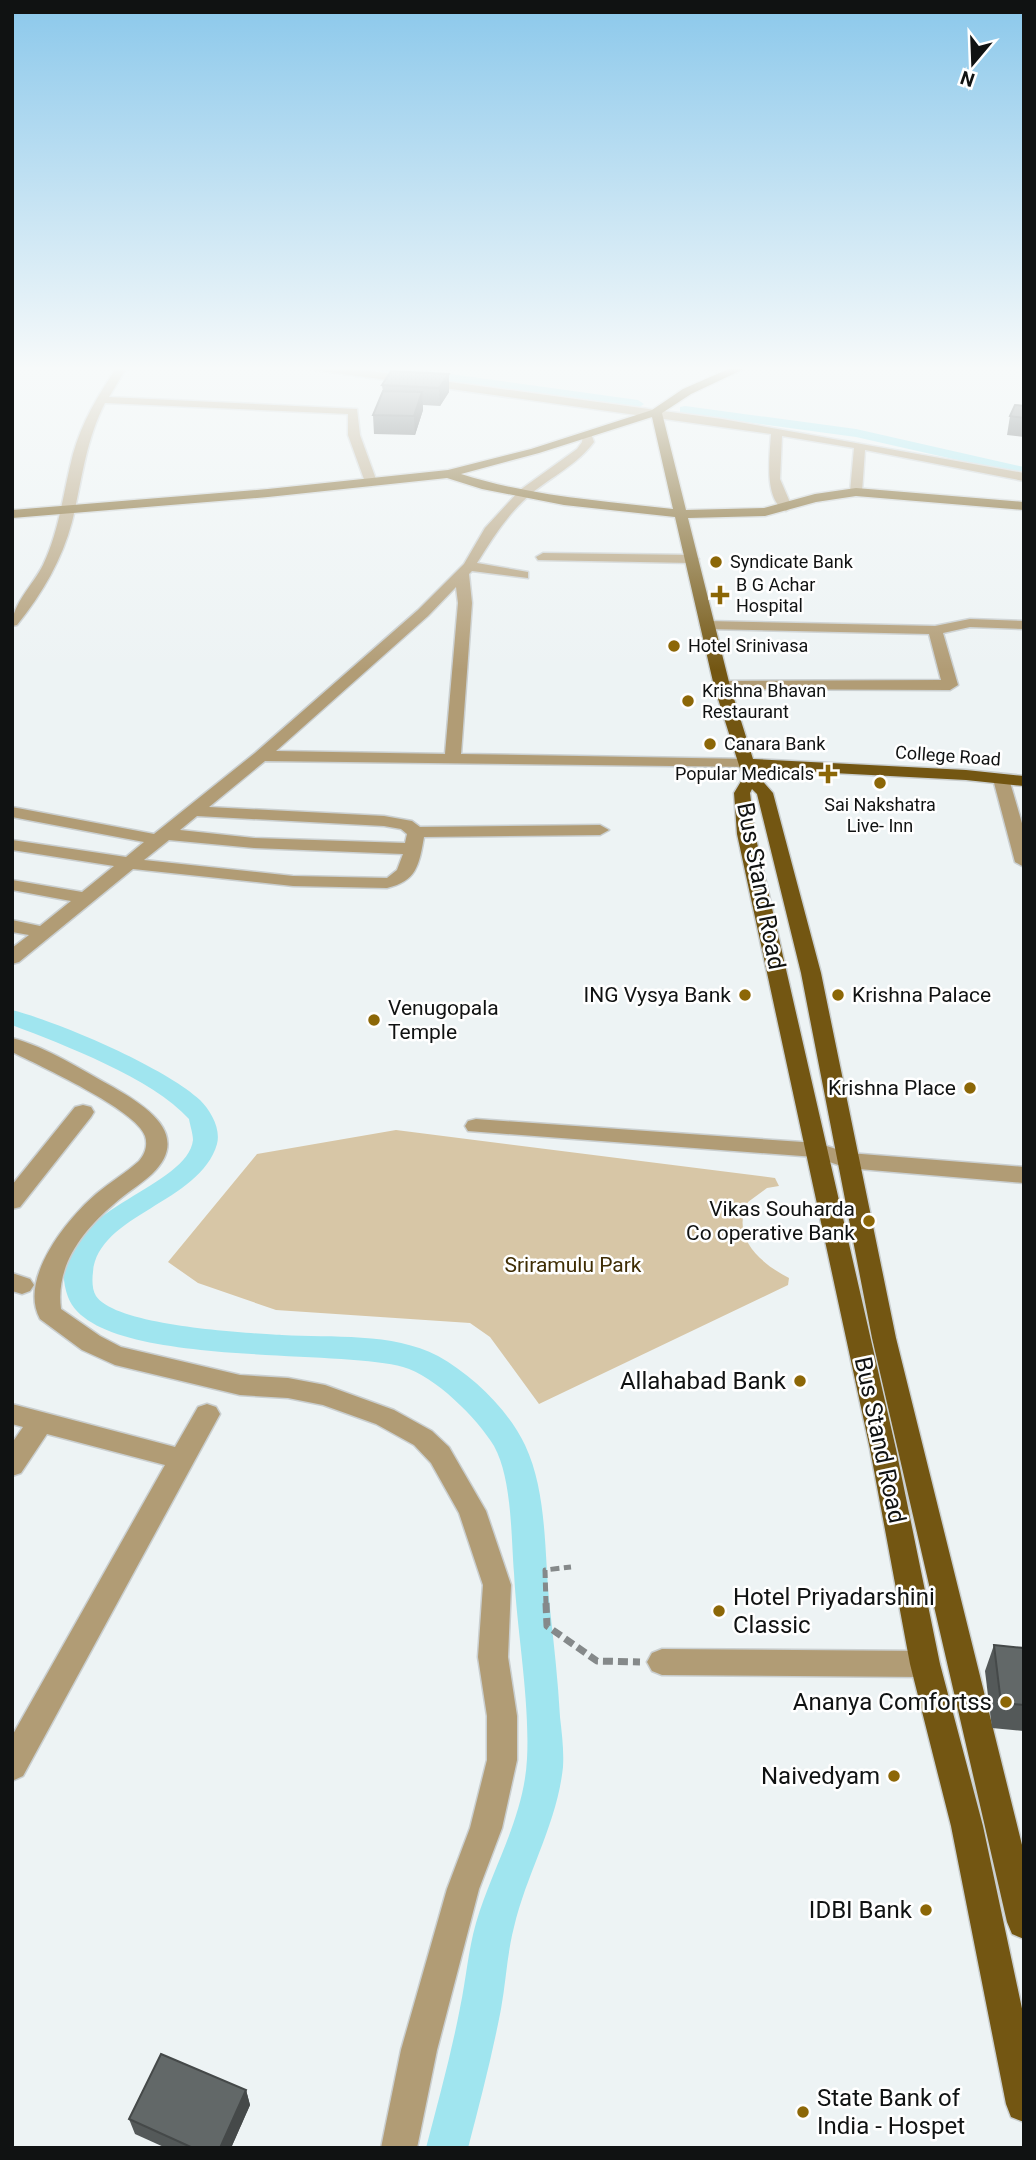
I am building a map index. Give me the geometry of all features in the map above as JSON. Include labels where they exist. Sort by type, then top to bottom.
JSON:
[{"type":"main road","points":[[12,511],[65,509],[371,482],[448,474],[470,468]]},
{"type":"main road","name":"Bus Stand Road","points":[[671,468],[722,686],[749,771],[765,793],[808,961],[884,1338],[1024,1922]]},
{"type":"main road","points":[[448,474],[482,485],[564,501],[681,514],[765,512],[814,498],[856,492],[1024,506]]},
{"type":"main road","name":"College Road","points":[[749,771],[869,770],[1024,781]]},
{"type":"main road","name":"Bus Stand Road","points":[[749,771],[742,793],[746,834],[883,1449],[925,1664],[1015,2020],[1024,2104]]},
{"type":"street","points":[[12,622],[45,575],[55,554],[75,468]]},
{"type":"street","points":[[366,468],[371,482]]},
{"type":"street","points":[[12,958],[261,756],[439,596],[465,570],[490,531],[524,493],[558,468]]},
{"type":"street","points":[[775,468],[774,479],[786,507]]},
{"type":"street","points":[[856,492],[858,468]]},
{"type":"street","points":[[973,468],[1024,478]]},
{"type":"street","points":[[543,557],[692,559]]},
{"type":"street","points":[[465,570],[523,575]]},
{"type":"street","points":[[453,759],[465,570]]},
{"type":"street","points":[[439,596],[465,603]]},
{"type":"street","points":[[707,625],[935,631],[970,623],[1024,625]]},
{"type":"street","points":[[722,686],[950,685],[935,631]]},
{"type":"street","points":[[261,756],[453,759],[749,771]]},
{"type":"street","points":[[1001,779],[1024,862]]},
{"type":"street","points":[[12,845],[290,881],[387,883],[396,882],[406,874],[414,841],[406,825],[384,821],[193,811]]},
{"type":"street","points":[[12,812],[162,837],[254,843],[414,841],[600,830]]},
{"type":"street","points":[[12,885],[86,898]]},
{"type":"street","points":[[12,926],[45,932]]},
{"type":"street","points":[[12,1044],[119,1101],[154,1131],[158,1144],[155,1156],[97,1204],[74,1233],[57,1260],[48,1287],[49,1313],[91,1343],[115,1354],[240,1385],[288,1388],[326,1395],[386,1417],[423,1438],[440,1455],[472,1511],[486,1548],[497,1585],[493,1657],[502,1716],[502,1759],[486,1828],[463,1889],[419,2050],[399,2148]]},
{"type":"street","points":[[12,1201],[83,1112]]},
{"type":"street","points":[[476,1126],[817,1150],[847,1160],[1024,1175]]},
{"type":"street","points":[[12,1414],[181,1459]]},
{"type":"street","points":[[12,1766],[207,1414]]},
{"type":"street","points":[[12,1465],[41,1421]]},
{"type":"street","points":[[662,1662],[925,1664]]},
{"type":"path","points":[[571,1567],[545,1570],[547,1626],[597,1661],[662,1662]]},
{"type":"green space","name":"Sriramulu Park","points":[[396,1130],[775,1178],[779,1186],[767,1188],[748,1202],[743,1215],[743,1227],[751,1248],[768,1265],[789,1278],[788,1285],[539,1404],[490,1337],[470,1323],[276,1310],[198,1283],[168,1262],[257,1154]]},
{"type":"building","points":[[994,1645],[1024,1648],[1024,1705],[1001,1703]]},
{"type":"building","points":[[161,2054],[246,2090],[220,2148],[193,2148],[129,2119]]},
{"type":"waterway","points":[[1010,468],[1024,471]]},
{"type":"waterway","points":[[12,1017],[84,1046],[144,1075],[189,1104],[201,1117],[205,1141],[195,1162],[174,1181],[96,1236],[80,1257],[78,1281],[86,1304],[103,1316],[129,1326],[163,1333],[238,1343],[377,1351],[414,1358],[437,1370],[477,1404],[501,1432],[515,1458],[526,1528],[545,1763],[532,1824],[496,1921],[465,2079],[447,2148]]},
{"type":"place","name":"Syndicate Bank","points":[[716,562]]},
{"type":"place","name":"B G Achar Hospital","points":[[720,595]]},
{"type":"place","name":"Hotel Srinivasa","points":[[674,646]]},
{"type":"place","name":"Krishna Bhavan Restaurant","points":[[688,701]]},
{"type":"place","name":"Canara Bank","points":[[710,744]]},
{"type":"place","name":"Popular Medicals","points":[[828,774]]},
{"type":"place","name":"Sai Nakshatra Live- Inn","points":[[880,783]]},
{"type":"place","name":"ING Vysya Bank","points":[[745,995]]},
{"type":"place","name":"Krishna Palace","points":[[838,995]]},
{"type":"place","name":"Venugopala Temple","points":[[374,1020]]},
{"type":"place","name":"Krishna Place","points":[[970,1088]]},
{"type":"place","name":"Vikas Souharda Co operative Bank","points":[[869,1221]]},
{"type":"place","name":"Allahabad Bank","points":[[800,1381]]},
{"type":"place","name":"Hotel Priyadarshini Classic","points":[[719,1611]]},
{"type":"place","name":"Ananya Comfortss","points":[[1006,1702]]},
{"type":"place","name":"Naivedyam","points":[[894,1776]]},
{"type":"place","name":"IDBI Bank","points":[[926,1910]]},
{"type":"place","name":"State Bank of India - Hospet","points":[[803,2112]]}]
